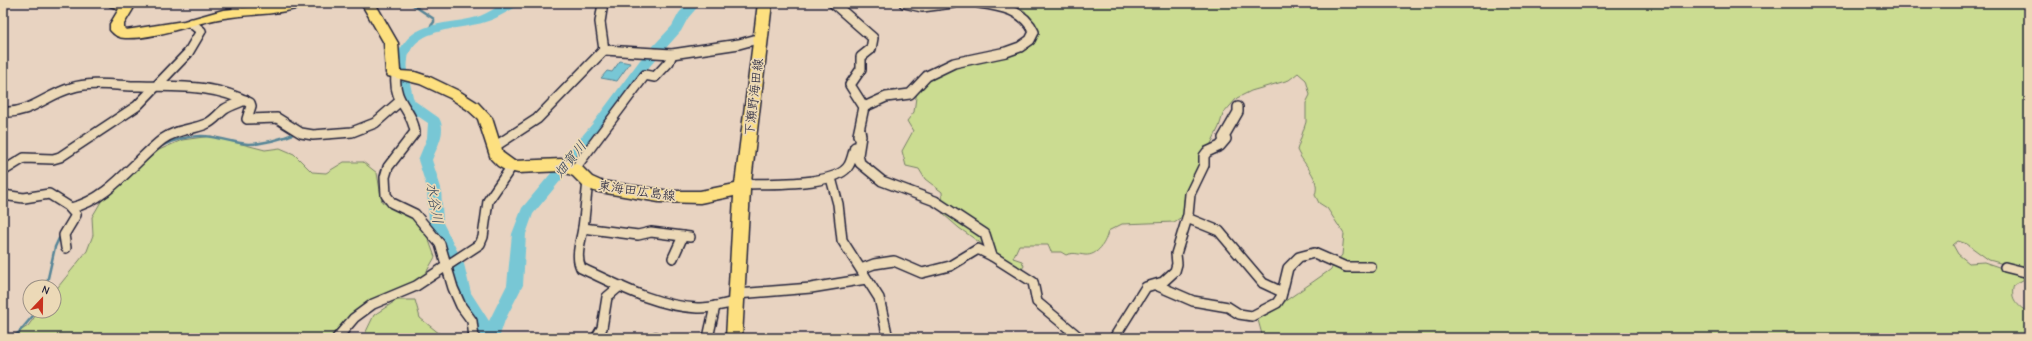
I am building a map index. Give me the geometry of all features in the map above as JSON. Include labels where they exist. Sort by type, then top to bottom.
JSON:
[{"type":"main road","points":[[115,3],[122,4],[125,8],[125,11],[117,24],[117,30],[123,34],[191,23],[236,9],[283,9],[300,3]]},
{"type":"main road","points":[[368,3],[380,20],[391,43],[392,71],[402,76],[424,81],[465,100],[478,108],[485,118],[499,159],[512,166],[530,168],[570,168]]},
{"type":"main road","name":"下瀬野海田線","points":[[742,187],[765,3]]},
{"type":"main road","name":"東海田広島線","points":[[570,168],[582,174],[588,182],[601,187],[674,197],[700,197],[742,187]]},
{"type":"main road","points":[[734,338],[742,187]]},
{"type":"street","points":[[603,3],[600,22],[604,50]]},
{"type":"street","points":[[742,187],[810,182],[831,178],[849,166],[860,130],[864,106],[850,85],[861,69],[861,57],[871,49],[874,38],[833,3]]},
{"type":"street","points":[[904,3],[921,8],[953,3]]},
{"type":"street","points":[[864,106],[889,96],[904,96],[911,93],[923,78],[956,62],[1015,50],[1029,43],[1033,29],[1026,19],[1009,9],[979,3]]},
{"type":"street","points":[[3,170],[24,158],[53,159],[60,157],[137,106],[188,53],[199,37],[200,28],[191,23]]},
{"type":"street","points":[[494,147],[537,119],[604,50],[668,54],[726,46],[761,38]]},
{"type":"street","points":[[570,168],[584,156],[645,75],[655,77],[669,62],[668,54]]},
{"type":"street","points":[[402,76],[395,85],[399,102],[415,126],[415,132],[388,167],[385,177],[386,195],[392,203],[409,211],[420,219],[440,244],[449,264],[453,288],[461,306],[472,321],[474,338]]},
{"type":"street","points":[[3,112],[22,113],[42,102],[79,86],[156,85],[220,91],[245,100],[251,106],[247,119],[269,117],[277,118],[301,133],[313,135],[352,132],[365,128],[375,123],[399,102]]},
{"type":"street","points":[[71,208],[80,206],[105,192],[131,169],[143,155],[165,138],[184,129],[207,124],[225,109],[245,100]]},
{"type":"street","points":[[1114,338],[1146,287],[1163,282],[1175,271],[1177,264],[1176,254],[1187,218],[1190,194],[1204,165],[1205,154],[1211,149],[1220,146],[1226,139],[1223,138],[1238,112],[1238,107]]},
{"type":"street","points":[[860,130],[861,136],[858,155],[860,163],[882,181],[935,201],[985,234],[992,256]]},
{"type":"street","points":[[337,338],[354,318],[373,304],[416,286],[480,244],[483,237],[488,201],[512,166]]},
{"type":"street","points":[[831,178],[838,204],[839,228],[842,240],[879,298],[883,310],[888,338]]},
{"type":"street","points":[[588,182],[584,208],[584,228],[579,245],[578,264],[581,268],[620,286],[665,304],[698,308],[715,306],[737,298],[866,279]]},
{"type":"street","points":[[3,195],[24,198],[49,194],[71,208],[76,215],[64,235],[66,248]]},
{"type":"street","points":[[1187,218],[1219,231],[1263,283],[1282,292]]},
{"type":"street","points":[[584,228],[638,235],[652,232],[686,236],[673,258]]},
{"type":"street","points":[[861,269],[874,264],[894,261],[922,273],[950,266],[978,249],[983,250],[1004,266],[1033,282],[1037,302],[1080,338]]},
{"type":"street","points":[[1156,285],[1193,301],[1228,308],[1246,316],[1252,316],[1277,303],[1282,292],[1288,268],[1299,257],[1307,253],[1316,253],[1346,268],[1360,269],[1371,267]]},
{"type":"street","points":[[2006,266],[2029,274]]},
{"type":"street","points":[[596,338],[602,328],[608,297],[620,286]]},
{"type":"street","points":[[708,338],[715,306]]},
{"type":"green space","points":[[1018,3],[2029,3],[2029,271],[1989,260],[1967,244],[1958,241],[1953,245],[1958,254],[1969,263],[1984,262],[2028,277],[2014,285],[2013,294],[2018,305],[2029,313],[2029,338],[1263,338],[1258,320],[1330,270],[1342,255],[1344,234],[1327,208],[1319,203],[1315,195],[1316,183],[1314,178],[1297,150],[1306,122],[1306,103],[1310,95],[1306,80],[1298,73],[1289,80],[1251,91],[1237,98],[1223,114],[1219,127],[1184,200],[1185,215],[1174,222],[1122,224],[1108,231],[1101,248],[1090,255],[1073,253],[1066,255],[1061,252],[1051,252],[1048,245],[1019,245],[1013,258],[1022,261],[1024,266],[1022,269],[999,256],[959,228],[943,214],[942,192],[925,179],[919,169],[906,166],[902,151],[913,131],[907,121],[914,112],[917,90],[924,82],[961,64],[1029,45],[1033,40],[1038,29],[1034,22],[1025,15],[1026,12],[1017,5]]},
{"type":"green space","points":[[211,136],[265,150],[280,148],[294,154],[312,172],[326,173],[344,162],[363,162],[377,173],[382,202],[403,213],[414,215],[427,235],[435,257],[423,278],[349,318],[337,329],[332,338],[3,338],[3,334],[12,336],[28,326],[33,319],[62,319],[62,282],[87,251],[93,235],[92,217],[102,200],[159,150],[182,140]]},
{"type":"green space","points":[[397,300],[415,300],[420,318],[445,338],[363,338],[374,315]]},
{"type":"water","points":[[620,61],[630,63],[617,81],[601,78],[607,71],[612,72]]},
{"type":"waterway","points":[[278,12],[297,9],[308,3]]},
{"type":"waterway","points":[[410,3],[434,19],[434,22],[427,31]]},
{"type":"waterway","name":"水谷川","points":[[514,3],[483,19],[427,31],[415,37],[404,52],[401,61],[406,97],[410,104],[434,121],[434,138],[425,160],[434,188],[436,223],[456,264],[464,295],[491,338],[497,320],[515,285],[519,234],[527,212],[598,126],[645,63],[677,28],[683,16],[695,3]]},
{"type":"waterway","points":[[161,146],[179,139],[199,136],[254,144],[273,141],[296,133]]},
{"type":"waterway","points":[[48,279],[55,247],[61,234]]},
{"type":"waterway","points":[[14,338],[30,319]]},
{"type":"water label","name":"畑賀川","points":[[570,159]]}]
